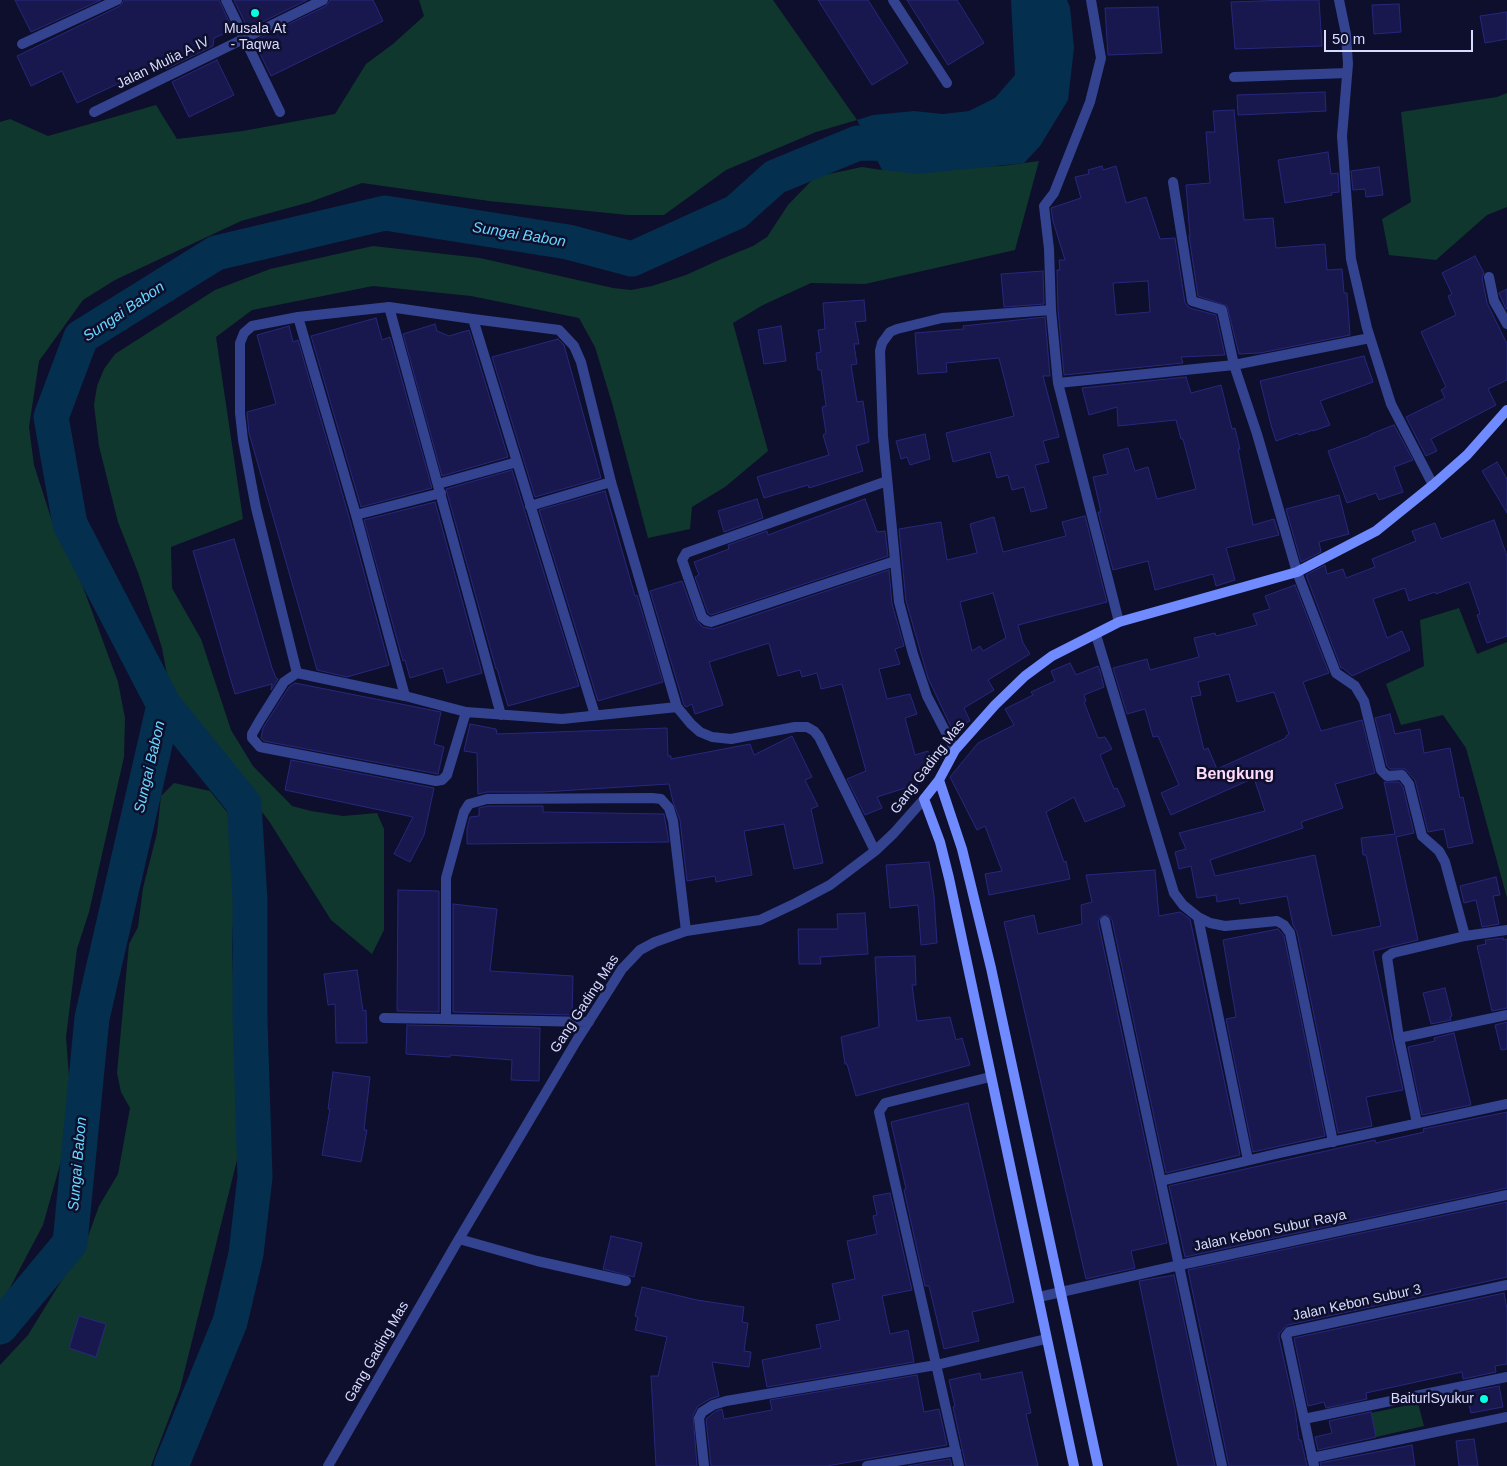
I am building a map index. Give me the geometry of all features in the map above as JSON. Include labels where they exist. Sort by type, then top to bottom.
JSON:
[{"type":"street","points":[[22,44],[117,0]]},
{"type":"street","points":[[226,0],[280,112]]},
{"type":"street","name":"Jalan Mulia A IV","points":[[94,112],[323,0]]},
{"type":"street","points":[[893,0],[947,83]]},
{"type":"street","points":[[1091,0],[1101,58],[1090,102],[1054,193],[1044,206],[1049,250],[1051,310],[1058,383],[1120,622]]},
{"type":"street","points":[[1339,0],[1346,34],[1347,73],[1342,136],[1352,259],[1370,338],[1391,404],[1433,485]]},
{"type":"street","points":[[1234,77],[1347,73]]},
{"type":"street","points":[[1173,182],[1192,301],[1222,310],[1234,365],[1297,572],[1336,672],[1355,686],[1364,701],[1381,770],[1387,776],[1402,775],[1406,779],[1409,784],[1422,836],[1436,847],[1442,855],[1465,936]]},
{"type":"street","points":[[1489,277],[1494,301],[1507,324]]},
{"type":"street","points":[[389,307],[501,715]]},
{"type":"street","points":[[297,673],[256,508],[243,440],[240,412],[240,343],[244,333],[252,326],[298,317],[389,307],[473,320],[559,330],[574,346],[581,362],[612,482],[677,707],[700,732],[712,737],[731,739],[795,726],[807,727],[814,731],[819,736],[875,851]]},
{"type":"street","points":[[956,750],[927,696],[899,602],[887,481],[880,351],[885,337],[896,329],[942,318],[1051,310]]},
{"type":"street","points":[[298,317],[356,515],[405,696]]},
{"type":"street","points":[[473,320],[595,715]]},
{"type":"street","points":[[1058,383],[1234,365],[1370,338]]},
{"type":"street","name":"Gang Gading Mas","points":[[328,1466],[459,1239],[572,1049],[622,969],[640,950],[655,942],[686,931],[760,920],[830,884],[875,851],[894,833],[939,780],[956,750],[994,705],[1025,676],[1052,656],[1120,622],[1297,572],[1376,531],[1467,455],[1507,410]]},
{"type":"street","points":[[356,515],[440,489],[517,462]]},
{"type":"street","points":[[887,481],[686,553],[682,560],[702,617],[706,621],[711,622],[894,561]]},
{"type":"street","points":[[530,506],[612,482]]},
{"type":"street","points":[[1096,635],[1174,893],[1198,917],[1210,923],[1225,926],[1278,921],[1290,933],[1334,1142]]},
{"type":"street","points":[[466,712],[447,775],[440,781],[260,747],[253,740],[252,734],[284,682],[297,673],[405,696],[466,712],[562,719],[677,707]]},
{"type":"street","points":[[939,780],[962,849],[991,968],[1098,1466]]},
{"type":"street","points":[[446,1018],[446,878],[466,806],[473,802],[487,799],[661,799],[669,808],[673,821],[686,931]]},
{"type":"street","points":[[924,799],[940,842],[950,878],[980,1016],[990,1077],[1074,1466]]},
{"type":"street","points":[[1198,917],[1248,1160]]},
{"type":"street","points":[[1105,921],[1222,1466]]},
{"type":"street","points":[[1417,1123],[1399,1038],[1387,960],[1388,955],[1465,936],[1507,930]]},
{"type":"street","points":[[1399,1038],[1507,1015]]},
{"type":"street","points":[[384,1018],[589,1022]]},
{"type":"street","points":[[959,1466],[879,1112],[885,1103],[990,1077]]},
{"type":"street","points":[[1161,1181],[1248,1160],[1507,1104]]},
{"type":"street","name":"Jalan Kebon Subur Raya","points":[[1039,1297],[1507,1195]]},
{"type":"street","points":[[459,1239],[537,1261],[626,1281]]},
{"type":"street","name":"Jalan Kebon Subur 3","points":[[1313,1462],[1286,1336],[1289,1332],[1507,1285]]},
{"type":"street","points":[[704,1466],[699,1418],[706,1408],[726,1401],[936,1365],[1046,1339]]},
{"type":"street","points":[[1304,1419],[1507,1377]]},
{"type":"street","points":[[1313,1462],[1507,1417]]},
{"type":"street","points":[[867,1466],[956,1451]]},
{"type":"green space","points":[[419,0],[773,0],[857,120],[816,132],[726,170],[664,215],[628,215],[489,201],[362,183],[310,202],[241,221],[115,280],[83,300],[39,361],[29,427],[34,465],[52,521],[79,576],[118,682],[125,718],[124,757],[89,912],[77,949],[66,1037],[74,1115],[43,1225],[5,1297],[0,1301],[0,122],[10,119],[48,136],[156,105],[177,139],[243,131],[335,114],[366,64],[393,44],[424,16]]},
{"type":"green space","points":[[1507,93],[1507,207],[1487,215],[1436,260],[1389,255],[1382,219],[1411,202],[1401,112],[1497,97]]},
{"type":"green space","points":[[1039,161],[1015,250],[865,284],[811,283],[763,305],[733,323],[768,451],[725,487],[692,507],[690,529],[648,538],[595,347],[579,318],[471,296],[373,286],[252,310],[216,337],[243,519],[171,547],[172,588],[201,639],[231,730],[253,766],[292,806],[343,816],[377,813],[384,829],[384,930],[372,954],[331,920],[269,821],[234,776],[213,744],[179,702],[169,685],[162,648],[139,575],[118,522],[99,446],[94,405],[97,386],[104,369],[115,354],[215,290],[270,269],[373,246],[480,258],[613,288],[631,290],[652,286],[686,275],[753,246],[767,237],[788,205],[815,177],[862,167],[882,170],[1001,166]]},
{"type":"green space","points":[[1459,608],[1477,654],[1507,642],[1507,898],[1466,748],[1443,715],[1401,725],[1386,684],[1424,666],[1420,620]]},
{"type":"green space","points":[[174,783],[210,791],[231,817],[239,862],[234,895],[232,949],[239,1152],[180,1389],[151,1466],[0,1466],[0,1365],[28,1335],[86,1242],[99,1206],[118,1174],[130,1108],[121,1092],[117,1073],[129,944],[138,927],[143,888],[157,833],[161,796]]},
{"type":"green space","points":[[1418,1403],[1424,1426],[1376,1437],[1371,1413]]},
{"type":"water","points":[[1011,0],[1067,0],[1070,7],[1074,48],[1068,100],[1040,146],[1024,163],[919,174],[882,170],[857,120],[873,115],[914,111],[943,114],[969,111],[995,98],[1015,75]]},
{"type":"building","points":[[15,0],[101,0],[31,32]]},
{"type":"building","points":[[124,0],[219,0],[233,30],[214,38],[213,46],[166,69],[162,63],[77,103],[62,71],[31,86],[17,56],[120,6]]},
{"type":"building","name":"Musala At - Taqwa","points":[[234,0],[307,0],[248,29]]},
{"type":"building","points":[[330,0],[373,0],[383,21],[271,76],[254,41],[326,6]]},
{"type":"building","points":[[818,0],[868,0],[908,63],[872,85]]},
{"type":"building","points":[[907,0],[957,0],[984,43],[948,65]]},
{"type":"building","points":[[1319,0],[1322,46],[1235,49],[1231,2]]},
{"type":"building","points":[[1399,4],[1401,32],[1374,34],[1372,5]]},
{"type":"building","points":[[1158,7],[1162,53],[1108,55],[1105,8]]},
{"type":"building","points":[[1507,12],[1507,39],[1485,43],[1480,16]]},
{"type":"building","points":[[217,60],[234,95],[189,117],[172,82]]},
{"type":"building","points":[[1325,92],[1326,111],[1238,115],[1237,95]]},
{"type":"building","points":[[1234,110],[1244,220],[1273,218],[1276,248],[1325,244],[1327,270],[1342,269],[1344,293],[1347,293],[1350,335],[1260,353],[1239,354],[1227,306],[1198,296],[1189,236],[1186,185],[1210,183],[1206,132],[1215,132],[1213,111]]},
{"type":"building","points":[[1328,152],[1331,174],[1338,173],[1339,192],[1331,193],[1332,195],[1285,203],[1278,160]]},
{"type":"building","points":[[1102,166],[1103,170],[1116,166],[1126,203],[1146,197],[1160,239],[1175,238],[1185,303],[1190,308],[1216,315],[1225,355],[1181,357],[1183,363],[1064,375],[1058,310],[1057,270],[1060,270],[1059,260],[1065,260],[1051,208],[1081,198],[1075,177],[1089,174],[1088,170]],"holes":[[[1148,281],[1150,312],[1116,315],[1113,283]]]},
{"type":"building","points":[[1379,167],[1383,195],[1366,197],[1365,189],[1353,190],[1351,171]]},
{"type":"building","points":[[1475,256],[1484,273],[1482,278],[1487,303],[1507,344],[1507,380],[1488,389],[1496,405],[1431,439],[1437,451],[1426,456],[1406,417],[1445,398],[1441,390],[1446,387],[1421,332],[1456,315],[1448,296],[1452,294],[1442,273]]},
{"type":"building","points":[[1043,271],[1044,304],[1004,307],[1001,274]]},
{"type":"building","points":[[1507,289],[1507,309],[1506,309],[1499,293]]},
{"type":"building","points":[[864,300],[866,321],[855,322],[859,344],[854,344],[857,364],[851,365],[857,402],[863,401],[869,442],[856,446],[863,471],[809,488],[808,485],[764,498],[757,477],[829,455],[823,435],[826,433],[822,407],[826,406],[821,370],[818,370],[816,353],[821,352],[818,330],[825,329],[823,303]]},
{"type":"building","points":[[1045,317],[1050,376],[1043,376],[1059,437],[1043,441],[1049,462],[1035,465],[1047,508],[1031,512],[1024,487],[1012,490],[1008,475],[997,478],[990,452],[953,462],[946,433],[1014,416],[999,358],[946,363],[947,372],[918,374],[915,333],[964,329],[963,326]]},
{"type":"building","points":[[376,318],[382,340],[390,337],[432,488],[361,507],[311,336]]},
{"type":"building","points":[[435,324],[437,331],[449,336],[469,330],[508,457],[442,476],[403,334]]},
{"type":"building","points":[[289,326],[293,342],[298,340],[389,665],[347,677],[317,670],[249,433],[247,412],[276,404],[257,335]]},
{"type":"building","points":[[781,326],[786,361],[764,364],[758,330]]},
{"type":"building","points":[[558,339],[564,345],[601,478],[535,497],[492,357]]},
{"type":"building","points":[[1364,356],[1373,382],[1320,401],[1330,425],[1276,441],[1260,381]]},
{"type":"building","points":[[1186,377],[1191,393],[1221,385],[1232,429],[1235,428],[1240,449],[1238,449],[1253,525],[1274,519],[1279,535],[1226,548],[1235,580],[1216,586],[1213,574],[1155,590],[1148,561],[1113,570],[1098,512],[1101,512],[1093,477],[1108,474],[1103,455],[1128,448],[1135,471],[1148,467],[1157,499],[1196,489],[1183,439],[1181,439],[1176,420],[1118,426],[1117,407],[1089,415],[1082,388]]},
{"type":"building","points":[[1394,425],[1413,460],[1394,467],[1403,492],[1379,500],[1376,493],[1347,503],[1328,451]]},
{"type":"building","points":[[925,434],[930,459],[910,465],[907,457],[901,459],[896,441]]},
{"type":"building","points":[[1497,462],[1507,479],[1507,513],[1482,471]]},
{"type":"building","points":[[512,470],[579,686],[508,706],[446,489]]},
{"type":"building","points":[[605,491],[635,596],[637,595],[663,682],[598,701],[539,510]]},
{"type":"building","points":[[1339,495],[1349,534],[1319,542],[1321,552],[1301,562],[1286,509]]},
{"type":"building","points":[[757,499],[763,518],[724,532],[718,511]]},
{"type":"building","points":[[865,499],[877,532],[885,531],[888,556],[711,615],[708,613],[695,577],[699,575],[694,562],[729,549],[728,545],[767,531],[768,535]]},
{"type":"building","points":[[435,502],[482,673],[447,683],[443,668],[410,678],[405,660],[403,661],[364,520]]},
{"type":"building","points":[[1085,516],[1107,602],[1018,625],[1023,643],[1030,654],[988,680],[994,690],[964,708],[970,721],[952,729],[928,678],[906,601],[899,529],[941,522],[947,560],[977,553],[970,524],[994,517],[1003,552],[1066,536],[1062,522]],"holes":[[[993,593],[1006,638],[983,651],[980,646],[972,651],[960,602]]]},
{"type":"building","points":[[1494,520],[1507,556],[1507,636],[1487,643],[1477,615],[1480,614],[1469,582],[1409,601],[1405,588],[1373,599],[1387,638],[1402,631],[1410,650],[1352,676],[1341,668],[1306,575],[1325,565],[1327,574],[1343,569],[1346,578],[1375,567],[1372,559],[1416,541],[1412,531],[1435,523],[1441,539]]},
{"type":"building","points":[[234,539],[272,668],[278,679],[271,690],[272,684],[235,694],[193,551]]},
{"type":"building","points":[[889,570],[892,604],[904,646],[895,649],[900,664],[879,669],[887,699],[910,694],[917,714],[905,718],[915,755],[928,751],[933,765],[918,784],[877,797],[882,808],[865,815],[847,779],[866,771],[842,684],[821,689],[817,673],[802,677],[800,670],[778,676],[769,643],[709,662],[723,705],[695,714],[692,704],[686,707],[684,705],[650,591],[682,581],[696,620],[703,627],[713,629]]},
{"type":"building","points":[[1295,585],[1329,673],[1303,682],[1321,731],[1362,720],[1375,773],[1335,784],[1343,808],[1301,822],[1303,828],[1210,860],[1215,876],[1315,855],[1332,936],[1381,926],[1366,855],[1363,855],[1361,838],[1395,834],[1384,782],[1399,782],[1403,787],[1414,833],[1396,837],[1418,940],[1373,951],[1403,1090],[1366,1097],[1372,1126],[1338,1133],[1297,932],[1293,925],[1287,896],[1240,904],[1239,898],[1217,902],[1216,895],[1197,898],[1191,866],[1179,869],[1175,852],[1186,849],[1179,833],[1265,811],[1254,778],[1171,815],[1161,793],[1179,785],[1158,736],[1153,737],[1145,709],[1127,714],[1113,668],[1147,659],[1150,670],[1199,657],[1194,638],[1215,633],[1216,636],[1257,625],[1253,614],[1270,609],[1265,596]],"holes":[[[1229,674],[1237,702],[1274,692],[1289,734],[1286,738],[1217,769],[1208,748],[1204,750],[1191,697],[1201,695],[1198,682]]]},
{"type":"building","points":[[1070,663],[1076,675],[1098,666],[1100,671],[1104,687],[1084,695],[1086,701],[1084,702],[1098,738],[1105,737],[1112,749],[1100,755],[1114,789],[1117,788],[1125,806],[1085,822],[1074,797],[1046,812],[1064,862],[1066,861],[1070,879],[989,895],[985,874],[1002,871],[985,826],[977,830],[950,777],[978,743],[1014,725],[1005,709],[1033,695],[1031,692],[1055,681],[1051,671]]},
{"type":"building","points":[[295,683],[441,712],[434,744],[444,747],[438,774],[264,741],[261,738],[263,728],[289,687]]},
{"type":"building","points":[[1390,714],[1395,734],[1420,729],[1424,753],[1450,748],[1460,798],[1463,797],[1473,843],[1448,848],[1444,829],[1428,832],[1415,780],[1405,769],[1390,769],[1387,766],[1375,718]]},
{"type":"building","points":[[470,724],[496,729],[497,734],[667,728],[668,756],[671,756],[671,759],[750,744],[754,755],[792,736],[812,777],[805,780],[818,806],[811,809],[823,863],[794,869],[784,824],[744,831],[752,875],[716,882],[715,876],[687,881],[680,820],[669,784],[543,792],[487,792],[478,794],[477,753],[464,751]]},
{"type":"building","points":[[291,760],[434,788],[424,835],[410,862],[394,854],[413,817],[285,790]]},
{"type":"building","points":[[488,806],[543,806],[543,812],[664,814],[669,842],[467,844],[467,829],[470,817],[479,816],[479,808]]},
{"type":"building","points":[[929,862],[934,896],[937,943],[921,945],[918,905],[890,908],[886,865]]},
{"type":"building","points":[[1155,870],[1159,916],[1180,912],[1190,919],[1240,1155],[1166,1173],[1112,920],[1108,915],[1101,916],[1098,922],[1167,1243],[1131,1251],[1135,1268],[1086,1279],[1004,922],[1034,915],[1038,934],[1082,924],[1081,905],[1092,902],[1086,875]]},
{"type":"building","points":[[1496,877],[1500,895],[1493,896],[1499,924],[1482,927],[1476,900],[1464,903],[1460,886]]},
{"type":"building","points":[[398,890],[439,891],[439,1012],[397,1011]]},
{"type":"building","points":[[453,904],[497,909],[490,971],[573,976],[572,1015],[453,1012]]},
{"type":"building","points":[[865,913],[868,954],[820,957],[821,964],[799,964],[798,929],[838,929],[837,914]]},
{"type":"building","points":[[1278,929],[1284,936],[1325,1136],[1253,1152],[1226,1019],[1236,1017],[1223,940]]},
{"type":"building","points":[[1503,938],[1503,940],[1507,939],[1507,1008],[1492,1011],[1477,946],[1486,944],[1485,940]]},
{"type":"building","points":[[915,956],[916,985],[912,985],[917,1021],[950,1017],[956,1040],[962,1038],[970,1065],[856,1096],[847,1064],[845,1064],[841,1037],[879,1027],[875,957]]},
{"type":"building","points":[[357,970],[363,1011],[366,1010],[367,1043],[336,1043],[335,1004],[328,1005],[324,974]]},
{"type":"building","points":[[1445,988],[1452,1016],[1450,1017],[1451,1020],[1431,1024],[1423,993]]},
{"type":"building","points":[[1507,1022],[1507,1049],[1501,1050],[1495,1025]]},
{"type":"building","points":[[407,1025],[540,1028],[539,1081],[511,1080],[512,1060],[406,1054]]},
{"type":"building","points":[[1454,1033],[1471,1105],[1422,1115],[1408,1047],[1435,1041],[1434,1038]]},
{"type":"building","points":[[333,1072],[370,1077],[364,1130],[367,1130],[361,1162],[322,1155],[330,1109],[328,1109]]},
{"type":"building","points":[[968,1103],[1014,1302],[972,1312],[979,1341],[944,1349],[929,1286],[925,1286],[891,1122]]},
{"type":"building","points":[[1507,1112],[1507,1188],[1185,1257],[1169,1186],[1375,1140],[1376,1143],[1424,1132],[1423,1129]]},
{"type":"building","points":[[890,1193],[912,1290],[882,1296],[890,1334],[908,1330],[914,1362],[767,1387],[762,1360],[821,1348],[816,1325],[840,1320],[832,1284],[855,1279],[847,1241],[877,1234],[873,1216],[877,1215],[873,1196]]},
{"type":"building","points":[[1507,1202],[1507,1277],[1288,1325],[1284,1328],[1279,1334],[1279,1338],[1295,1409],[1299,1440],[1301,1440],[1307,1466],[1229,1466],[1188,1270]]},
{"type":"building","points":[[611,1236],[642,1243],[634,1277],[603,1269]]},
{"type":"building","points":[[1174,1275],[1215,1466],[1178,1466],[1164,1403],[1139,1281]]},
{"type":"building","points":[[642,1287],[697,1300],[744,1307],[742,1322],[748,1323],[744,1351],[751,1352],[749,1367],[712,1362],[719,1396],[698,1406],[693,1415],[697,1466],[656,1466],[651,1376],[658,1376],[667,1337],[635,1330],[638,1317],[635,1316]]},
{"type":"building","points":[[1504,1293],[1507,1309],[1507,1364],[1495,1366],[1496,1372],[1463,1379],[1462,1372],[1366,1393],[1367,1399],[1326,1408],[1324,1402],[1308,1406],[1294,1338]]},
{"type":"building","points":[[79,1316],[106,1324],[96,1357],[69,1348]]},
{"type":"building","points":[[1022,1372],[1031,1413],[1026,1414],[1038,1466],[966,1466],[949,1380],[980,1373],[981,1380]]},
{"type":"building","points":[[917,1375],[924,1412],[939,1409],[947,1445],[827,1466],[711,1466],[706,1419],[716,1411],[722,1409],[724,1419],[772,1410],[770,1400]]},
{"type":"building","name":"BaiturlSyukur","points":[[1499,1386],[1503,1407],[1471,1413],[1466,1392]]},
{"type":"building","points":[[1371,1412],[1376,1437],[1318,1450],[1315,1437],[1332,1433],[1329,1421]]},
{"type":"building","points":[[1474,1439],[1478,1466],[1459,1466],[1456,1441]]},
{"type":"building","points":[[1412,1445],[1415,1466],[1321,1466],[1320,1463]]},
{"type":"building","points":[[950,1459],[952,1466],[908,1466]]},
{"type":"waterway","name":"Sungai Babon","points":[[0,1327],[70,1243],[92,1018],[164,705],[70,524],[51,417],[81,337],[216,253],[385,213],[568,242],[632,259],[736,212],[775,177],[858,143],[917,144]]},
{"type":"waterway","points":[[164,705],[244,804],[250,900],[250,1020],[255,1177],[246,1254],[230,1322],[171,1466]]},
{"type":"place","name":"Musala At - Taqwa","points":[[255,13]]},
{"type":"place","name":"BaiturlSyukur","points":[[1484,1399]]},
{"type":"district","name":"Bengkung","points":[[1235,775]]}]
